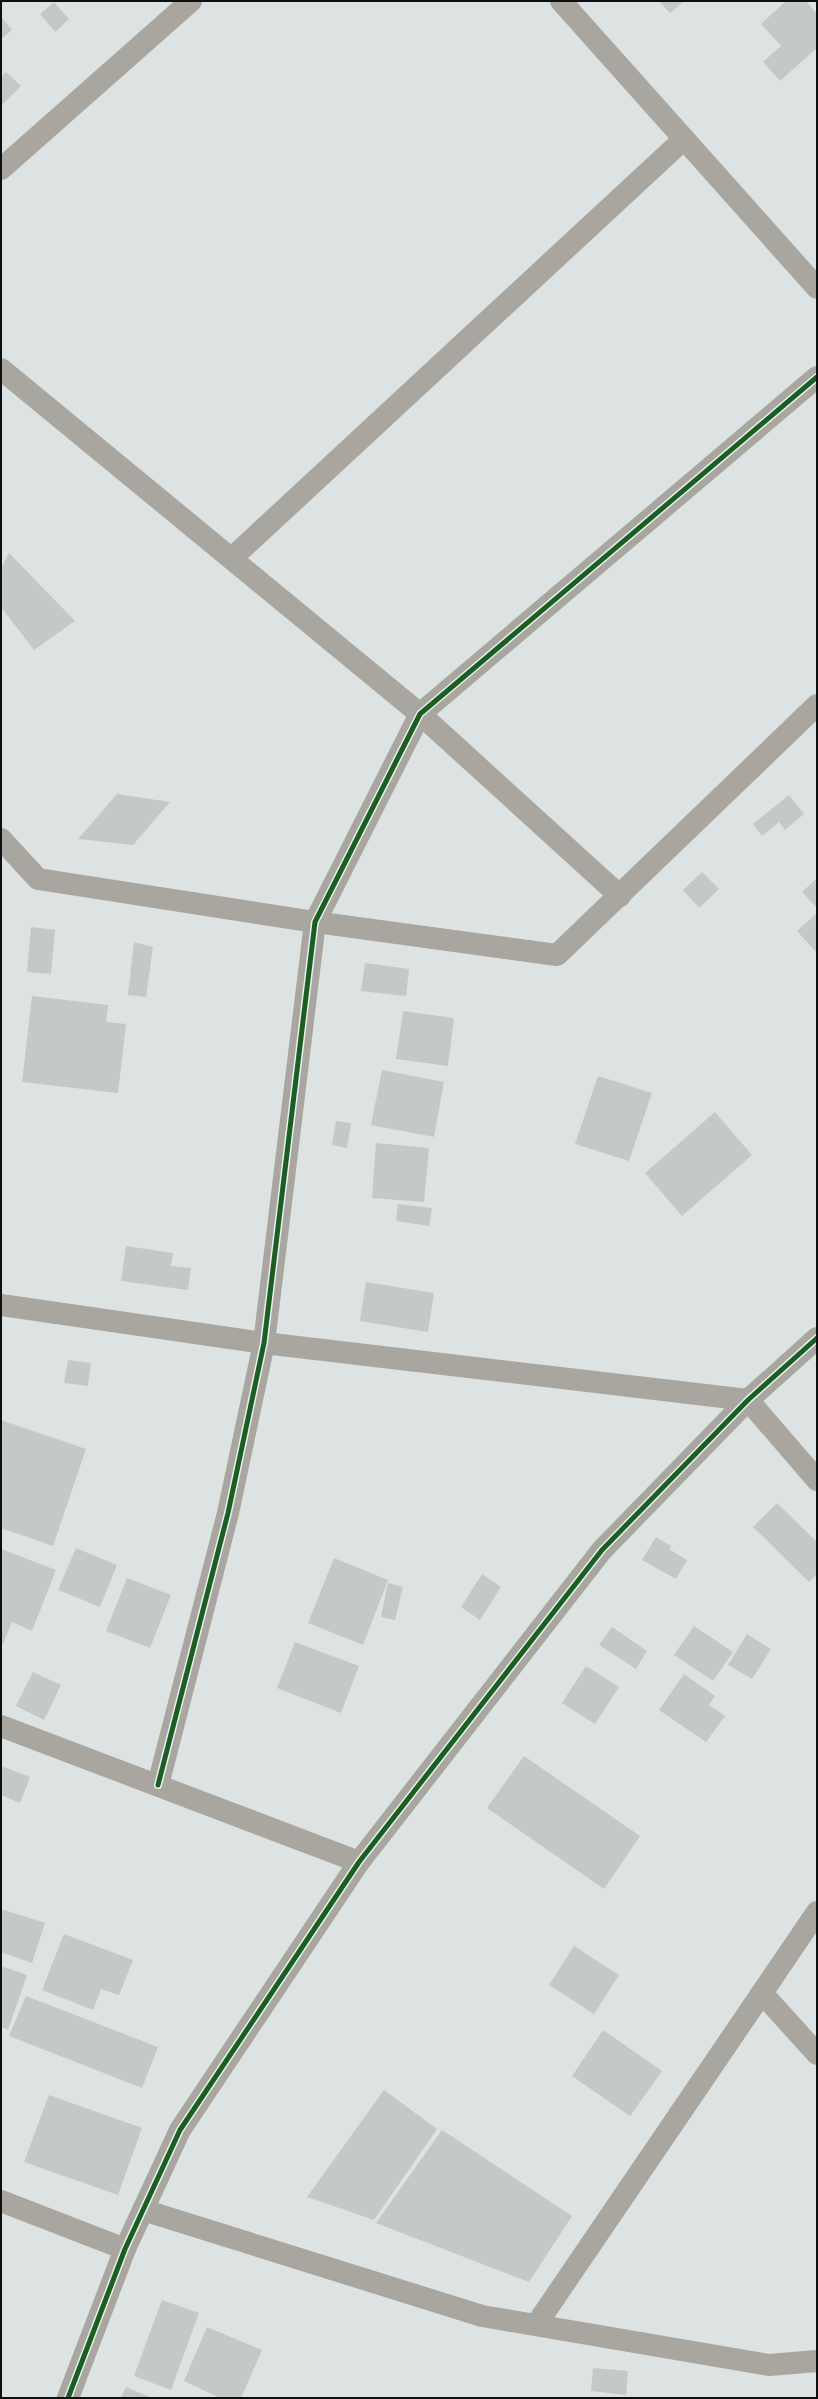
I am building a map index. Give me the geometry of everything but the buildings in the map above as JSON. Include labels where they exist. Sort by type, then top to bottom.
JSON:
[{"type":"street","points":[[1,169],[191,1]]},
{"type":"street","points":[[561,1],[817,288]]},
{"type":"street","points":[[232,558],[684,139]]},
{"type":"street","points":[[1,369],[420,714],[620,896]]},
{"type":"street","points":[[158,1785],[228,1514],[264,1343],[315,922],[420,714],[817,377]]},
{"type":"street","points":[[1,839],[38,879],[315,922],[557,955],[817,705]]},
{"type":"street","points":[[1,1306],[264,1343],[748,1400],[817,1480]]},
{"type":"street","points":[[68,2398],[125,2249],[180,2130],[359,1862],[602,1550],[748,1400],[817,1338]]},
{"type":"street","points":[[1,1726],[359,1862]]},
{"type":"street","points":[[536,2325],[817,1912]]},
{"type":"street","points":[[762,1993],[817,2054]]},
{"type":"street","points":[[1,2200],[125,2249]]},
{"type":"street","points":[[144,2210],[482,2316],[769,2365],[817,2361]]},
{"type":"cycle path","points":[[158,1785],[228,1513],[264,1343],[315,922],[420,714],[817,377]]},
{"type":"cycle path","points":[[68,2398],[125,2249],[180,2130],[359,1862],[602,1550],[748,1400],[817,1338]]}]
